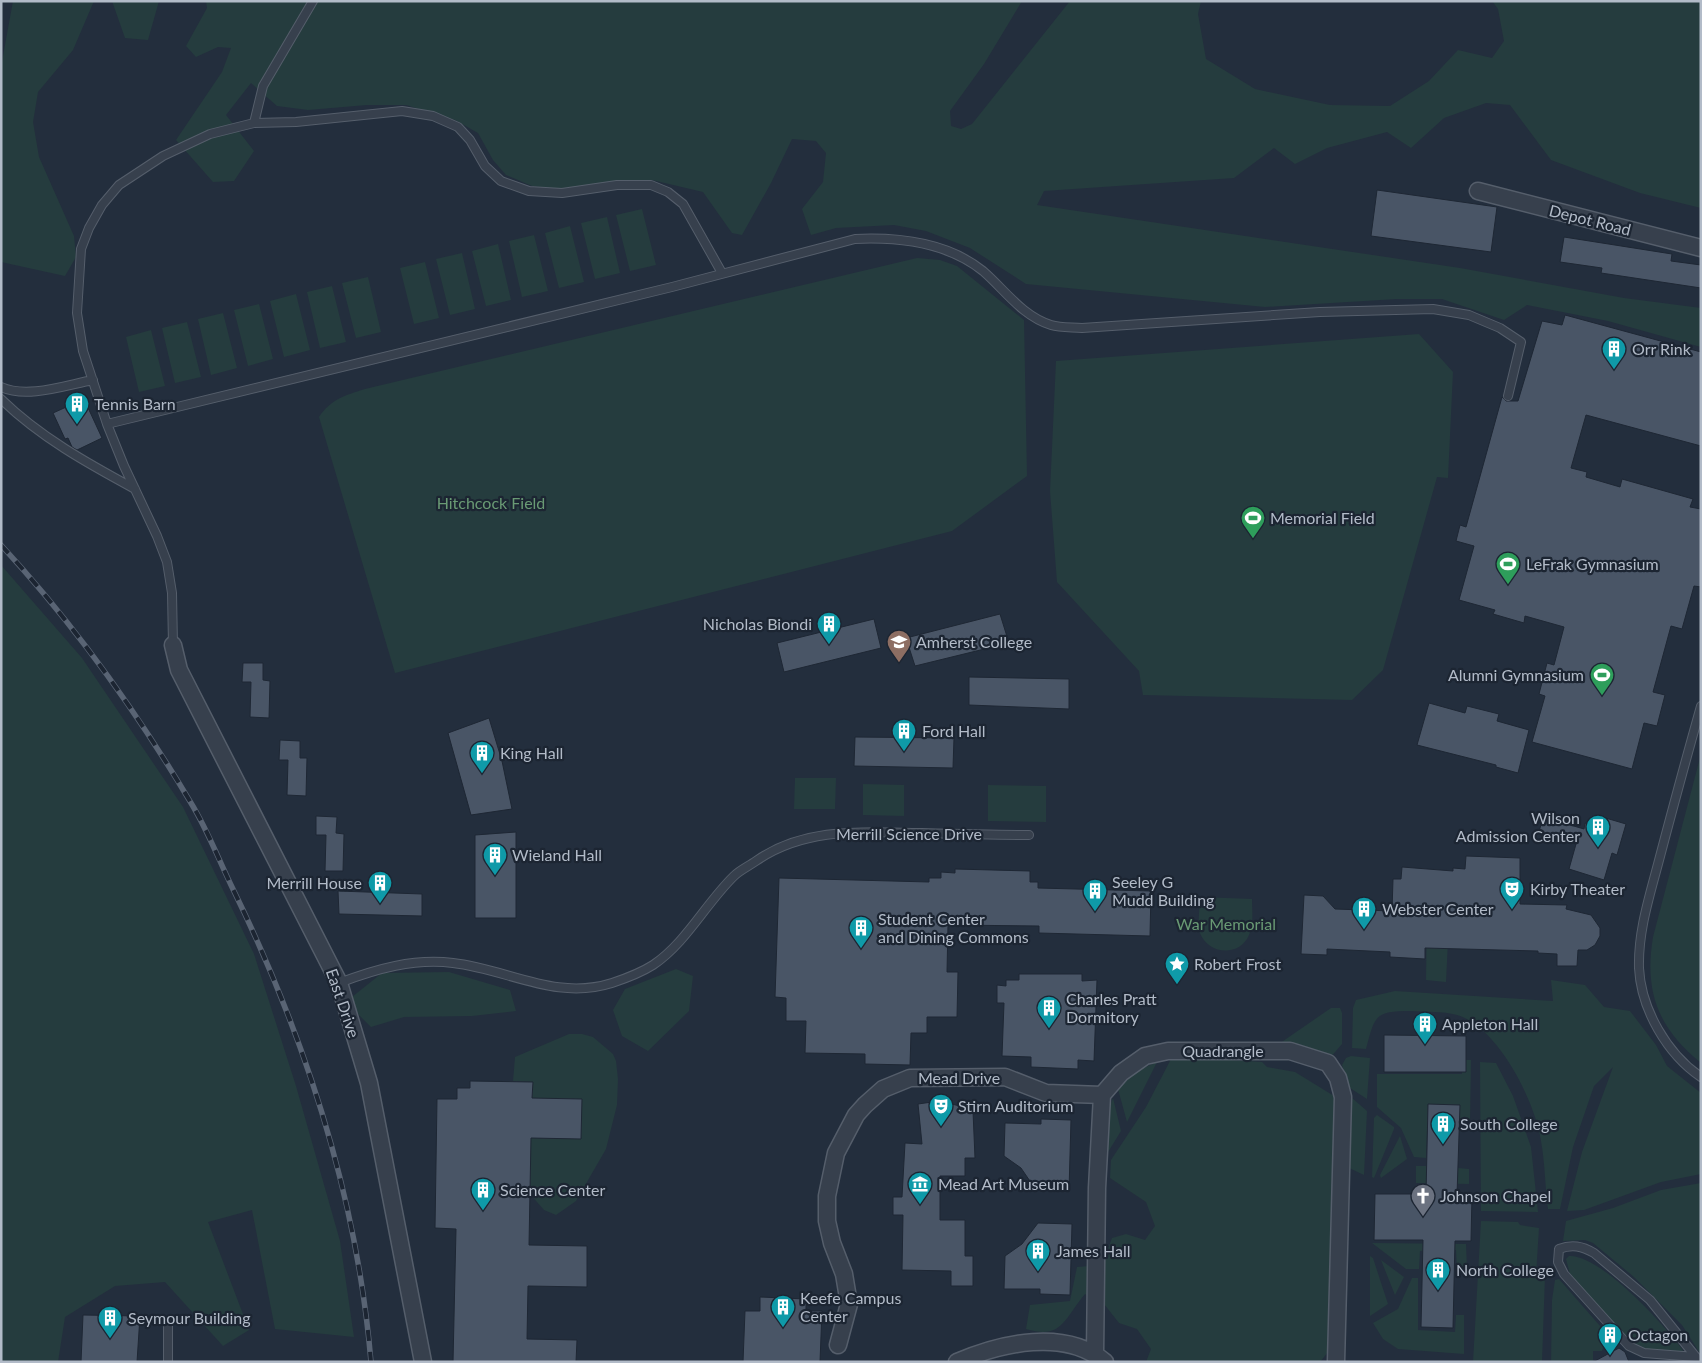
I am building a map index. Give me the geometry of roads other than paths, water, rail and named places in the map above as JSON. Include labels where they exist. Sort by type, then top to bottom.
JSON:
[{"type":"street","name":"Depot Road","points":[[1478,191],[1701,248]]},
{"type":"street","name":"East Drive","points":[[173,645],[179,670],[339,983],[369,1083],[423,1362]]},
{"type":"street","name":"Quadrangle","points":[[1102,1095],[1121,1073],[1145,1056],[1168,1051],[1290,1051],[1328,1063],[1338,1078],[1343,1097],[1336,1362]]},
{"type":"street","name":"Mead Drive","points":[[838,1345],[849,1304],[844,1274],[832,1243],[828,1221],[827,1196],[836,1153],[856,1114],[865,1105],[883,1089],[910,1078],[1005,1077],[1046,1093],[1102,1095]]},
{"type":"street","points":[[957,1362],[984,1350],[1021,1344],[1067,1343],[1100,1358],[1097,1188],[1102,1095]]},
{"type":"lane","points":[[254,123],[263,86],[313,1]]},
{"type":"lane","points":[[173,645],[172,593],[168,562],[108,424],[83,351],[77,314],[81,249],[102,205],[119,185],[163,156],[210,134],[254,123],[296,122],[402,110],[433,116],[458,127],[470,140],[485,166],[501,181],[528,191],[562,193],[617,185],[651,186],[668,192],[684,204],[722,273]]},
{"type":"lane","points":[[108,424],[672,288],[832,244],[855,239],[886,238],[917,242],[962,259],[982,270],[1032,316],[1052,325],[1082,328],[1320,312],[1433,309],[1469,315],[1500,328],[1521,342],[1508,396]]},
{"type":"lane","points":[[1,387],[8,390],[35,391],[93,380]]},
{"type":"lane","points":[[1,399],[23,420],[72,455],[135,489]]},
{"type":"lane","points":[[1701,706],[1642,926],[1639,969],[1645,1000],[1655,1024],[1674,1053],[1701,1077]]},
{"type":"lane","name":"Merrill Science Drive","points":[[339,983],[376,970],[425,963],[452,963],[484,968],[528,983],[555,988],[584,988],[611,983],[653,965],[680,940],[735,875],[766,854],[793,841],[846,832],[1029,835]]},
{"type":"lane","points":[[1570,1245],[1585,1248],[1594,1253],[1650,1300],[1696,1359],[1644,1353],[1629,1346],[1564,1274],[1558,1262],[1560,1249],[1570,1245]]},
{"type":"lane","points":[[168,1324],[168,1362]]},
{"type":"railway","points":[[1,545],[79,637],[149,735],[202,823],[257,941],[282,999],[304,1058],[340,1177],[364,1300],[371,1362]]},
{"type":"place","name":"Orr Rink","points":[[1614,370]]},
{"type":"place","name":"Tennis Barn","points":[[77,425]]},
{"type":"place","name":"Memorial Field","points":[[1253,539]]},
{"type":"place","name":"LeFrak Gymnasium","points":[[1508,585]]},
{"type":"place","name":"Nicholas Biondi","points":[[829,645]]},
{"type":"place","name":"Amherst College","points":[[899,663]]},
{"type":"place","name":"Alumni Gymnasium","points":[[1602,696]]},
{"type":"place","name":"Ford Hall","points":[[904,752]]},
{"type":"place","name":"King Hall","points":[[482,774]]},
{"type":"place","name":"Wilson Admission Center","points":[[1598,848]]},
{"type":"place","name":"Wieland Hall","points":[[495,876]]},
{"type":"place","name":"Merrill House","points":[[380,904]]},
{"type":"place","name":"Kirby Theater","points":[[1512,910]]},
{"type":"place","name":"Seeley G Mudd Building","points":[[1095,912]]},
{"type":"place","name":"Webster Center","points":[[1364,930]]},
{"type":"place","name":"Student Center and Dining Commons","points":[[861,949]]},
{"type":"place","name":"Robert Frost","points":[[1177,985]]},
{"type":"place","name":"Charles Pratt Dormitory","points":[[1049,1029]]},
{"type":"place","name":"Appleton Hall","points":[[1425,1045]]},
{"type":"place","name":"Stirn Auditorium","points":[[941,1127]]},
{"type":"place","name":"South College","points":[[1443,1145]]},
{"type":"place","name":"Mead Art Museum","points":[[920,1205]]},
{"type":"place","name":"Science Center","points":[[483,1211]]},
{"type":"place","name":"Johnson Chapel","points":[[1423,1217]]},
{"type":"place","name":"James Hall","points":[[1038,1272]]},
{"type":"place","name":"North College","points":[[1438,1291]]},
{"type":"place","name":"Keefe Campus Center","points":[[783,1328]]},
{"type":"place","name":"Seymour Building","points":[[110,1339]]},
{"type":"place","name":"Octagon","points":[[1610,1356]]},
{"type":"park label","name":"Hitchcock Field","points":[[491,503]]},
{"type":"park label","name":"War Memorial","points":[[1226,924]]}]
